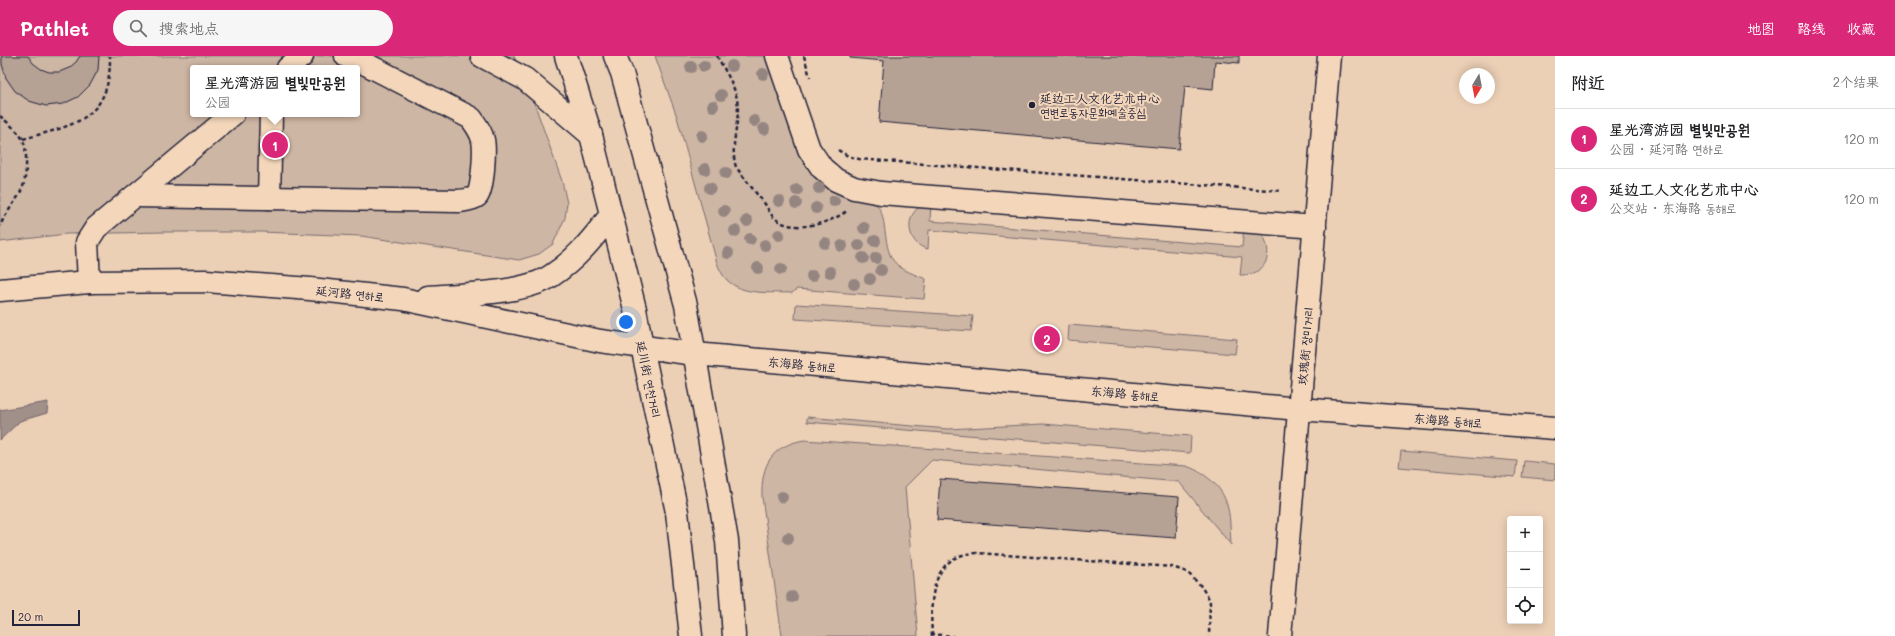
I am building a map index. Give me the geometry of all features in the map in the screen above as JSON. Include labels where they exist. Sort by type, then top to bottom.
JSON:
[{"type":"main road","points":[[292,65],[302,56]]},
{"type":"main road","points":[[135,196],[459,201],[472,199],[478,195],[482,183],[483,141],[479,128],[471,118],[356,59],[346,56]]},
{"type":"main road","points":[[482,56],[525,79],[591,135]]},
{"type":"main road","name":"延川街 연천거리","points":[[566,56],[591,135],[635,309],[677,512],[691,636]]},
{"type":"main road","points":[[777,56],[809,149],[822,168],[836,180],[854,188],[881,193],[1315,227]]},
{"type":"main road","name":"玫瑰街 장미거리","points":[[1280,636],[1329,56]]},
{"type":"main road","points":[[621,62],[686,304],[726,540],[734,636]]},
{"type":"main road","points":[[89,282],[87,242],[96,228],[229,117]]},
{"type":"main road","points":[[269,198],[271,117]]},
{"type":"main road","points":[[403,298],[499,291],[525,286],[551,277],[586,247],[611,214]]},
{"type":"main road","name":"延河路 연하로","points":[[0,290],[89,282],[206,281],[310,289],[403,298],[600,341],[695,354]]},
{"type":"main road","name":"东海路 동해로","points":[[695,354],[1299,409],[1555,428]]},
{"type":"path","points":[[23,139],[63,128],[80,121],[94,108],[105,93],[110,72],[110,56]]},
{"type":"path","points":[[717,56],[732,84],[737,100],[733,158],[736,167],[776,219],[786,224],[800,226],[825,223],[842,216],[853,207],[865,190]]},
{"type":"path","points":[[804,56],[811,79]]},
{"type":"path","points":[[0,116],[23,139],[27,165],[26,178],[22,189],[5,214],[0,226]]},
{"type":"path","points":[[837,149],[848,156],[859,159],[1282,191]]},
{"type":"path","points":[[953,636],[932,635],[930,606],[934,588],[940,573],[952,560],[965,553],[1172,567],[1187,572],[1200,585],[1210,600],[1209,636]]},
{"type":"shaded area","points":[[0,56],[514,56],[536,108],[562,181],[567,203],[565,218],[553,244],[539,254],[519,260],[361,236],[260,232],[66,234],[0,242]]},
{"type":"shaded area","points":[[655,56],[766,56],[799,155],[804,164],[810,171],[822,180],[837,187],[867,197],[876,204],[884,221],[887,246],[893,260],[905,270],[926,279],[924,299],[797,289],[792,293],[766,293],[748,291],[726,279],[717,263],[677,117]]},
{"type":"shaded area","points":[[931,204],[930,221],[1242,247],[1244,228],[1261,232],[1265,240],[1268,255],[1266,262],[1257,272],[1240,275],[1242,257],[929,230],[928,249],[915,242],[910,229],[910,222],[912,215],[916,210]]},
{"type":"shaded area","points":[[796,304],[973,316],[971,331],[795,319]]},
{"type":"shaded area","points":[[1069,325],[1237,339],[1235,354],[1068,340]]},
{"type":"shaded area","points":[[48,402],[47,413],[20,421],[0,440],[0,410]]},
{"type":"shaded area","points":[[807,417],[948,429],[1043,424],[1191,436],[1190,453],[807,422]]},
{"type":"shaded area","points":[[804,440],[1186,466],[1204,475],[1215,484],[1224,496],[1229,512],[1231,545],[1179,482],[932,460],[905,487],[918,636],[782,636],[762,497],[762,486],[766,466],[776,452],[783,447]]},
{"type":"shaded area","points":[[1401,451],[1517,461],[1515,477],[1399,467]]},
{"type":"shaded area","points":[[1524,461],[1555,464],[1555,480],[1522,477]]},
{"type":"building","points":[[2,56],[28,56],[33,63],[41,69],[49,72],[59,72],[69,68],[80,56],[99,56],[98,70],[90,85],[78,97],[63,104],[46,106],[29,101],[15,91],[6,78],[2,64]]},
{"type":"building","name":"延边工人文化艺术中心 연변로동자문화예술중심","points":[[850,56],[1239,56],[1239,63],[1215,61],[1213,89],[1185,86],[1179,149],[879,122],[884,61],[850,58]]},
{"type":"building","points":[[940,479],[1179,497],[1176,538],[937,520]]},
{"type":"place","name":"延边工人文化艺术中心 연변로동자문화예술중심","points":[[1032,105]]},
{"type":"place","name":"星光湾游园 별빛만공원","points":[[275,145]]},
{"type":"place","name":"延边工人文化艺术中心","points":[[1047,339]]}]
